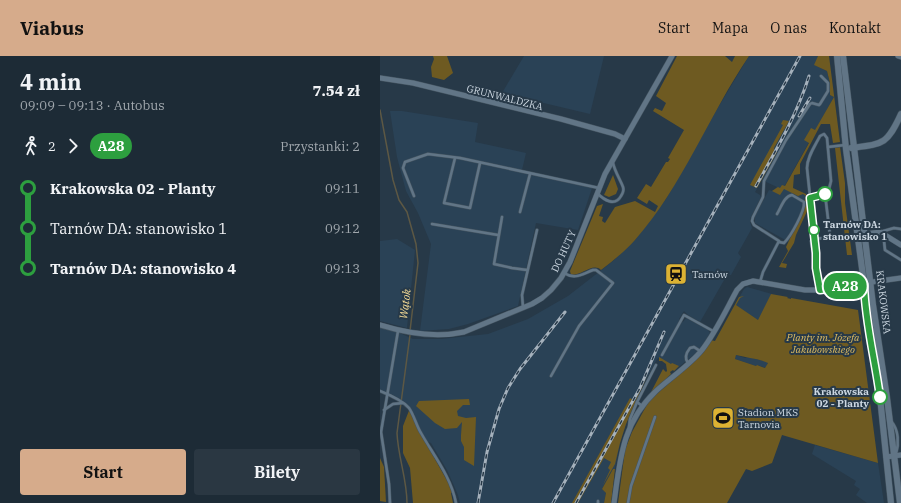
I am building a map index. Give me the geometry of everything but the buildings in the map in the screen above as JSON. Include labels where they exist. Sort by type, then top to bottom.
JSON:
[{"type":"street","name":"DO HUTY","points":[[380,325],[398,330],[442,335],[464,332],[523,308],[542,298],[551,290],[564,273],[570,262],[612,160],[672,56]]},
{"type":"street","name":"KRAKOWSKA","points":[[837,56],[846,147],[864,284],[865,306],[870,343],[876,366],[891,503]]},
{"type":"street","name":"KRAKOWSKA","points":[[843,56],[871,282],[890,420],[898,456],[900,503]]},
{"type":"street","name":"GRUNWALDZKA","points":[[380,78],[412,83],[561,119],[616,134],[625,138]]},
{"type":"street","points":[[846,147],[854,148],[877,144],[886,139],[894,129],[901,114]]},
{"type":"street","points":[[866,234],[880,232],[901,245]]},
{"type":"street","points":[[614,503],[621,452],[629,432],[643,406],[656,391],[701,351],[740,286],[747,282],[760,282],[805,290],[820,290],[901,278]]},
{"type":"street","points":[[886,457],[898,456]]},
{"type":"lane","points":[[777,214],[790,195],[804,202],[805,204],[788,239],[784,243],[779,242],[777,239],[754,225],[752,221],[763,197],[764,181],[786,140],[810,104],[812,103],[819,105],[828,91],[828,83],[821,76]]},
{"type":"lane","points":[[810,198],[825,194],[829,189],[831,181],[827,136],[822,134],[808,160],[807,168],[810,198],[815,239],[816,268],[820,290]]},
{"type":"lane","points":[[828,147],[846,147]]},
{"type":"lane","points":[[414,196],[403,168],[405,162],[428,154],[455,158],[530,174],[598,191],[605,200],[611,202],[618,201],[622,195],[623,188],[615,171],[612,160]]},
{"type":"lane","points":[[455,158],[444,203],[470,208],[480,163]]},
{"type":"lane","points":[[520,212],[530,174]]},
{"type":"lane","points":[[815,239],[824,238],[830,235],[825,194]]},
{"type":"lane","points":[[502,217],[494,264],[528,270]]},
{"type":"lane","points":[[432,224],[498,235]]},
{"type":"lane","points":[[880,232],[894,228],[901,229]]},
{"type":"lane","points":[[523,308],[522,295],[537,230]]},
{"type":"lane","points":[[887,236],[884,241],[885,250],[901,260]]},
{"type":"lane","points":[[760,282],[763,272],[779,242]]},
{"type":"lane","points":[[551,376],[579,326],[613,283],[596,270],[574,277],[570,277],[564,273]]},
{"type":"lane","points":[[662,355],[684,315],[713,331]]},
{"type":"lane","points":[[390,503],[389,484],[380,436],[381,418],[388,394],[398,330]]},
{"type":"lane","points":[[688,363],[686,356],[690,348],[694,347],[701,351]]},
{"type":"lane","points":[[629,432],[630,419],[656,365]]},
{"type":"lane","points":[[380,391],[396,398],[411,410],[421,433],[448,477],[456,503]]},
{"type":"lane","points":[[637,402],[643,406]]},
{"type":"lane","points":[[384,410],[393,404],[405,404]]},
{"type":"lane","points":[[628,503],[631,486],[656,417]]},
{"type":"shaded area","points":[[524,56],[604,56],[590,114],[502,93]]},
{"type":"shaded area","points":[[749,56],[818,56],[815,65],[827,71],[830,83],[830,95],[834,97],[784,187],[806,195],[808,206],[789,242],[755,223],[755,216],[769,190],[772,191],[777,187],[762,180],[755,192],[761,197],[750,219],[752,228],[738,253],[741,257],[731,275],[727,275],[700,322],[684,311],[679,319],[683,322],[686,318],[708,330],[710,333],[701,349],[675,370],[659,358],[657,359],[635,401],[626,424],[620,443],[615,469],[613,469],[602,489],[606,493],[604,503],[460,503],[447,470],[431,443],[412,436],[415,415],[405,404],[380,392],[380,324],[413,339],[441,339],[488,334],[528,319],[568,296],[613,261],[635,240],[666,199]]},
{"type":"shaded area","points":[[390,111],[402,111],[478,123],[475,142],[526,153],[522,170],[593,185],[578,230],[536,223],[518,306],[468,324],[449,329],[420,331],[431,244],[418,213],[406,191],[397,157]]},
{"type":"shaded area","points":[[397,239],[415,250],[407,328],[380,321],[380,241]]},
{"type":"shaded area","points":[[747,287],[772,294],[759,321],[735,305],[744,289]]},
{"type":"shaded area","points":[[736,355],[768,362],[766,368],[756,366],[735,359]]},
{"type":"shaded area","points":[[815,445],[878,463],[884,503],[867,503],[856,495],[860,489],[854,485],[856,481],[812,454]]},
{"type":"green space","points":[[433,56],[447,56],[453,73],[444,80],[432,77],[431,67],[434,59]]},
{"type":"green space","points":[[677,56],[725,56],[732,62],[735,56],[749,56],[667,197],[635,240],[619,256],[601,270],[598,268],[591,268],[579,274],[571,275],[570,271],[597,206],[603,204],[599,216],[603,217],[602,221],[605,223],[615,207],[635,201],[655,212],[658,206],[649,200],[647,204],[637,198],[646,184],[651,187],[666,162],[670,159],[668,158],[684,130],[653,111],[655,108],[662,111],[666,103],[656,96]]},
{"type":"green space","points":[[818,56],[829,56],[840,142],[833,143],[830,124],[821,124],[800,164],[800,174],[794,175],[793,188],[806,194],[809,207],[796,235],[794,243],[782,263],[787,264],[786,268],[779,267],[788,251],[786,247],[807,203],[805,201],[806,196],[803,194],[798,196],[784,189],[780,195],[772,191],[778,187],[780,188],[782,185],[785,186],[809,143],[804,140],[811,128],[815,130],[834,97],[830,95],[830,83],[827,71],[814,65]]},
{"type":"green space","points":[[783,120],[789,121],[774,148],[774,151],[777,152],[757,188],[750,185],[783,125],[781,124]]},
{"type":"green space","points":[[840,147],[845,183],[845,203],[852,255],[847,255],[835,148]]},
{"type":"green space","points":[[613,175],[618,189],[616,194],[609,197],[604,195]]},
{"type":"green space","name":"Planty im. Józefa Jakubowskiego","points":[[771,294],[788,297],[787,298],[791,299],[858,310],[878,463],[782,435],[772,463],[752,471],[746,469],[727,503],[618,503],[625,450],[632,432],[649,401],[703,353],[710,340],[715,341],[739,297],[744,296],[740,298],[736,305],[758,320]],"holes":[[[736,355],[756,359],[768,363],[765,368],[756,366],[735,359]]]},
{"type":"green space","points":[[659,357],[671,364],[672,363],[679,366],[674,371],[673,370],[670,372],[671,374],[649,396],[663,369],[666,372],[667,371],[666,364],[659,361]]},
{"type":"green space","points":[[648,374],[626,424],[615,464],[603,485],[610,470],[608,468],[611,462],[604,458],[578,503],[572,503],[630,398],[635,401]]},
{"type":"green space","points":[[469,399],[470,405],[463,405],[457,411],[458,416],[466,418],[476,417],[474,466],[464,460],[464,447],[461,441],[462,422],[457,428],[445,429],[435,423],[416,406],[419,401]]},
{"type":"green space","points":[[410,408],[417,427],[454,493],[451,493],[453,503],[413,503],[410,468],[403,453],[403,426]]},
{"type":"green space","points":[[380,458],[384,467],[386,502],[380,501]]},
{"type":"green space","points":[[613,469],[615,469],[611,503],[604,503],[606,493],[602,489]]},
{"type":"waterway","name":"Wątok","points":[[380,110],[393,180],[399,200],[407,212],[416,244],[418,263],[410,331]]},
{"type":"waterway","name":"Wątok","points":[[407,503],[406,485],[397,433],[410,335]]},
{"type":"railway","points":[[553,503],[800,56]]},
{"type":"railway","points":[[756,186],[792,118],[809,76]]},
{"type":"railway","points":[[799,116],[810,98]]},
{"type":"railway","points":[[478,503],[487,452],[499,409],[508,388],[520,369],[565,312]]},
{"type":"railway","points":[[576,503],[640,388],[664,332]]},
{"type":"bus line","name":"A28","points":[[825,194],[810,198],[816,253],[816,268],[820,290],[864,284],[864,299],[870,343],[876,366],[880,397]]},
{"type":"place","name":"Tarnów DA: stanowisko 1","points":[[814,230]]},
{"type":"place","name":"Tarnów","points":[[676,274]]},
{"type":"place","name":"Krakowska 02 - Planty","points":[[880,397]]},
{"type":"place","name":"Stadion MKS Tarnovia","points":[[723,418]]}]
